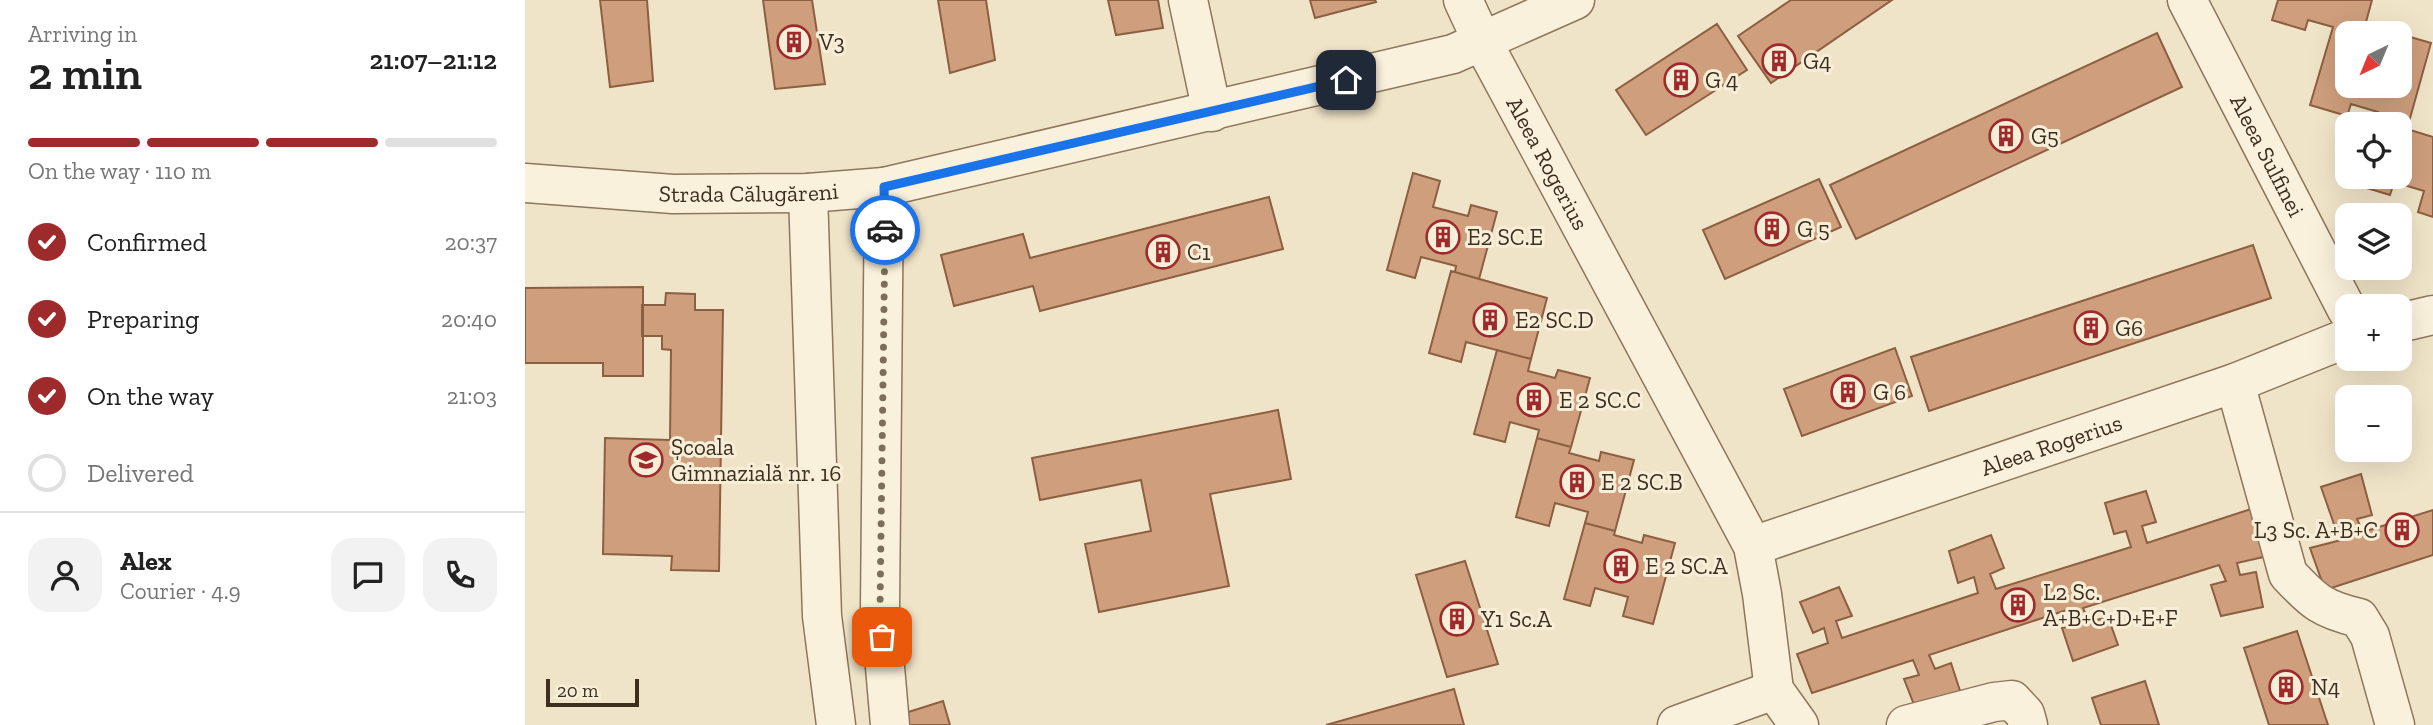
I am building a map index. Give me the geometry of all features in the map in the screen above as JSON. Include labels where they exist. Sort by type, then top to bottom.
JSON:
[{"type":"street","points":[[1188,0],[1212,112]]},
{"type":"street","name":"Aleea Rogerius","points":[[1463,0],[1482,41],[1753,546],[1774,690]]},
{"type":"street","name":"Strada Călugăreni","points":[[525,183],[673,194],[808,193],[884,187],[1453,54],[1575,0]]},
{"type":"street","name":"Aleea Sulfinei","points":[[2187,0],[2339,294]]},
{"type":"street","points":[[884,187],[880,609],[890,725]]},
{"type":"street","points":[[808,193],[822,617],[836,725]]},
{"type":"street","points":[[2412,320],[2433,315]]},
{"type":"street","name":"Aleea Rogerius","points":[[1753,546],[2235,383],[2335,343]]},
{"type":"street","points":[[2235,383],[2288,574],[2305,593],[2328,610],[2359,618],[2370,636],[2396,725]]},
{"type":"street","points":[[1677,725],[1774,690],[1799,725]]},
{"type":"street","points":[[1906,725],[1994,702],[2012,700],[2025,714],[2028,725]]},
{"type":"building","points":[[600,0],[647,0],[653,81],[610,87]]},
{"type":"building","name":"V3","points":[[763,0],[812,0],[825,84],[775,89]]},
{"type":"building","points":[[938,0],[986,0],[995,60],[950,73]]},
{"type":"building","points":[[1108,0],[1158,0],[1163,28],[1116,35]]},
{"type":"building","points":[[1310,0],[1375,0],[1376,2],[1315,18]]},
{"type":"building","name":"G4","points":[[1791,0],[1892,0],[1771,83],[1738,36]]},
{"type":"building","points":[[2278,0],[2372,0],[2366,21],[2335,21],[2335,98],[2412,98],[2412,37],[2431,43],[2412,112],[2378,112],[2351,104],[2348,112],[2335,112],[2310,105],[2333,27],[2308,20],[2305,30],[2272,20]]},
{"type":"building","name":"G 4","points":[[1717,24],[1747,70],[1646,135],[1616,90]]},
{"type":"building","name":"G5","points":[[2157,33],[2182,87],[1856,239],[1830,185]]},
{"type":"building","points":[[2412,131],[2433,137],[2433,217],[2418,212],[2424,191],[2412,187]]},
{"type":"building","name":"E2 SC.E","points":[[1413,173],[1440,181],[1433,207],[1468,216],[1471,205],[1497,212],[1479,279],[1455,272],[1456,266],[1421,257],[1415,278],[1387,270]]},
{"type":"building","name":"G 5","points":[[1819,179],[1841,227],[1725,279],[1703,230]]},
{"type":"building","points":[[2370,189],[2392,189],[2390,195]]},
{"type":"building","name":"C1","points":[[1269,197],[1283,249],[1040,311],[1033,286],[954,306],[941,255],[1023,234],[1030,258]]},
{"type":"building","name":"G6","points":[[2253,245],[2271,298],[1929,411],[1911,357]]},
{"type":"building","name":"E2 SC.D","points":[[1451,271],[1547,298],[1531,359],[1466,342],[1461,362],[1429,353]]},
{"type":"building","points":[[643,287],[643,376],[603,376],[603,363],[525,363],[525,288]]},
{"type":"building","points":[[666,293],[695,294],[695,310],[723,310],[719,571],[671,570],[672,556],[603,554],[605,438],[670,440],[671,350],[662,349],[662,336],[642,336],[642,305],[665,305]]},
{"type":"building","name":"G 6","points":[[1895,348],[1912,396],[1802,436],[1784,389]]},
{"type":"building","name":"E 2 SC.C","points":[[1497,350],[1531,359],[1528,371],[1555,378],[1558,370],[1590,378],[1571,447],[1537,438],[1539,430],[1510,422],[1505,442],[1474,434]]},
{"type":"building","points":[[1278,410],[1291,479],[1210,494],[1229,586],[1099,612],[1085,544],[1151,531],[1141,480],[1040,500],[1032,458]]},
{"type":"building","name":"E 2 SC.B","points":[[1537,438],[1571,447],[1569,453],[1599,461],[1601,452],[1634,460],[1615,531],[1585,523],[1588,512],[1555,503],[1549,526],[1516,517]]},
{"type":"building","name":"L3 Sc. A+B+C","points":[[2361,474],[2372,515],[2357,519],[2363,532],[2433,510],[2433,555],[2325,590],[2310,548],[2353,537],[2348,523],[2335,527],[2321,487]]},
{"type":"building","name":"L2 Sc. A+B+C+D+E+F","points":[[2146,491],[2156,522],[2142,526],[2147,543],[2251,509],[2268,556],[2237,563],[2240,575],[2256,572],[2263,607],[2221,616],[2211,585],[2226,581],[2219,565],[2083,608],[2089,622],[2108,617],[2118,645],[2073,661],[2062,628],[2077,625],[2070,609],[1929,655],[1935,669],[1951,663],[1962,697],[1918,715],[1904,679],[1919,675],[1913,660],[1812,693],[1797,654],[1828,643],[1824,628],[1813,633],[1800,602],[1839,587],[1852,616],[1836,621],[1842,638],[1978,593],[1974,577],[1958,583],[1949,551],[1991,535],[2004,568],[1990,574],[1996,589],[2131,547],[2126,531],[2114,534],[2105,503]]},
{"type":"building","name":"E 2 SC.A","points":[[1585,523],[1615,531],[1614,535],[1642,543],[1644,535],[1675,543],[1653,624],[1623,616],[1628,597],[1595,588],[1590,606],[1564,599]]},
{"type":"building","name":"Y1 Sc.A","points":[[1465,561],[1498,664],[1447,677],[1416,575]]},
{"type":"building","name":"N4","points":[[2297,631],[2328,725],[2269,725],[2244,648]]},
{"type":"building","points":[[2145,681],[2159,725],[2101,725],[2092,698]]},
{"type":"building","points":[[1454,689],[1464,725],[1326,725]]},
{"type":"building","points":[[943,701],[950,725],[899,725],[896,716]]},
{"type":"way so far","points":[[882,637],[880,609],[885,230]]},
{"type":"place","name":"V3","points":[[794,42]]},
{"type":"place","name":"G4","points":[[1779,61]]},
{"type":"place","name":"G 4","points":[[1681,80]]},
{"type":"place","name":"G5","points":[[2006,136]]},
{"type":"place","name":"G 5","points":[[1772,229]]},
{"type":"place","name":"E2 SC.E","points":[[1443,237]]},
{"type":"place","name":"C1","points":[[1163,252]]},
{"type":"place","name":"E2 SC.D","points":[[1490,320]]},
{"type":"place","name":"G6","points":[[2091,328]]},
{"type":"place","name":"G 6","points":[[1848,392]]},
{"type":"place","name":"E 2 SC.C","points":[[1534,400]]},
{"type":"place","name":"Școala Gimnazială nr. 16","points":[[646,460]]},
{"type":"place","name":"E 2 SC.B","points":[[1577,482]]},
{"type":"place","name":"L3 Sc. A+B+C","points":[[2402,530]]},
{"type":"place","name":"E 2 SC.A","points":[[1621,566]]},
{"type":"place","name":"L2 Sc. A+B+C+D+E+F","points":[[2018,605]]},
{"type":"place","name":"Y1 Sc.A","points":[[1457,619]]},
{"type":"place","name":"N4","points":[[2286,687]]},
{"type":"route","points":[[885,230],[884,187],[1346,80]]}]
